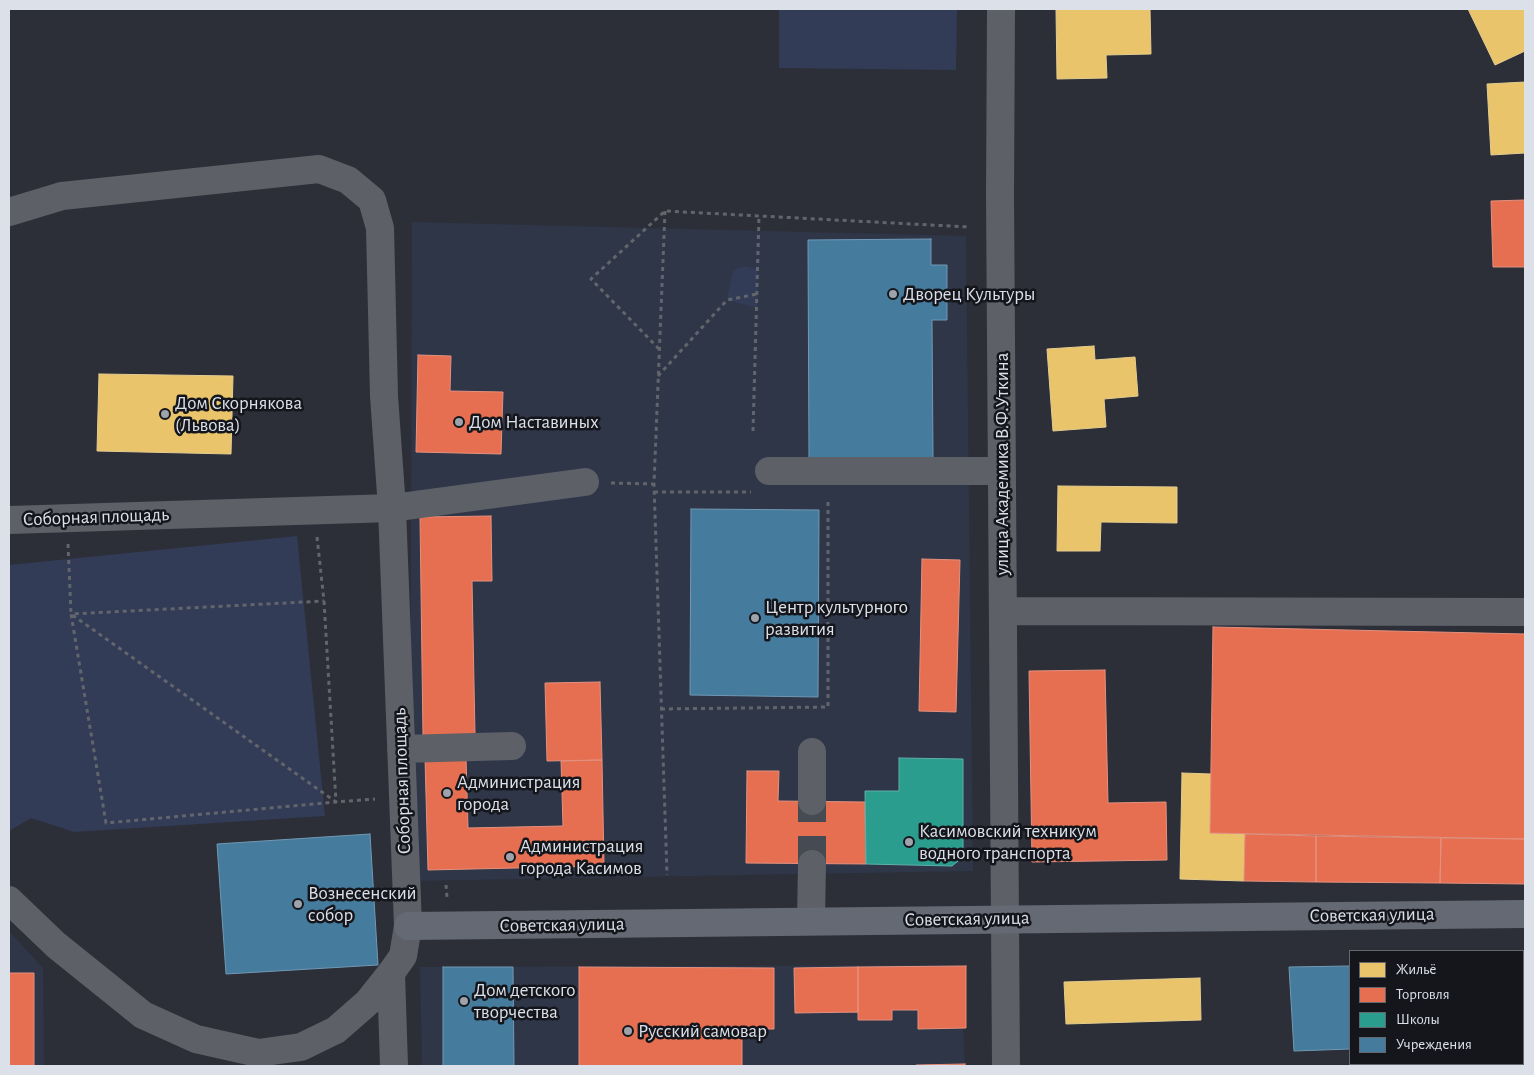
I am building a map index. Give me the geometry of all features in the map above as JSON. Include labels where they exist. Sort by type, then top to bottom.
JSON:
[{"type":"main road","name":"Советская улица","points":[[408,926],[811,920],[1525,914]]},
{"type":"street","name":"улица Академика В.Ф.Уткина","points":[[1001,9],[1006,1066]]},
{"type":"street","points":[[9,212],[62,196],[319,169],[348,180],[372,200],[380,228],[384,396],[392,508],[586,482]]},
{"type":"street","points":[[764,481],[1002,471]]},
{"type":"street","name":"Соборная площадь","points":[[9,520],[392,508],[408,926],[403,956],[368,1002],[336,1030],[301,1047],[252,1060],[196,1039],[142,1015],[56,944],[9,900]]},
{"type":"street","points":[[1003,611],[1525,612]]},
{"type":"street","points":[[401,749],[512,746]]},
{"type":"street","points":[[812,752],[812,801]]},
{"type":"street","points":[[811,920],[812,864]]},
{"type":"street","points":[[391,973],[394,1066]]},
{"type":"path","points":[[664,210],[654,492],[667,875]]},
{"type":"path","points":[[659,348],[592,279],[664,210],[968,227]]},
{"type":"path","points":[[754,432],[759,216]]},
{"type":"path","points":[[658,376],[727,300],[757,294]]},
{"type":"path","points":[[654,492],[764,481]]},
{"type":"path","points":[[586,482],[654,484]]},
{"type":"path","points":[[661,709],[828,707],[828,492]]},
{"type":"path","points":[[314,510],[324,601],[336,802]]},
{"type":"path","points":[[66,518],[71,614],[106,823],[336,802],[403,798]]},
{"type":"path","points":[[71,614],[324,601]]},
{"type":"path","points":[[71,614],[336,802]]},
{"type":"shaded area","points":[[779,9],[957,9],[956,70],[779,68]]},
{"type":"shaded area","points":[[412,222],[966,236],[973,871],[410,881]]},
{"type":"shaded area","points":[[744,266],[758,269],[757,308],[727,300],[733,270]]},
{"type":"shaded area","points":[[297,536],[325,816],[74,832],[31,818],[9,831],[9,565]]},
{"type":"shaded area","points":[[9,931],[43,968],[44,1066],[9,1066]]},
{"type":"shaded area","points":[[960,965],[965,1066],[422,1066],[420,967]]},
{"type":"building: Жильё","points":[[1056,9],[1150,9],[1151,54],[1106,55],[1107,78],[1057,79]]},
{"type":"building: Жильё","points":[[1468,9],[1525,9],[1525,51],[1495,65]]},
{"type":"building: Жильё","points":[[1525,82],[1525,153],[1491,155],[1487,84]]},
{"type":"building: Жильё","points":[[1094,346],[1095,360],[1135,357],[1138,396],[1104,399],[1106,427],[1053,431],[1047,349]]},
{"type":"building: Жильё","name":"Дом Скорнякова (Львова)","points":[[99,374],[233,376],[231,454],[97,451]]},
{"type":"building: Жильё","points":[[1058,486],[1177,487],[1177,523],[1101,522],[1100,551],[1057,551]]},
{"type":"building: Жильё","points":[[1182,773],[1211,774],[1210,833],[1245,834],[1244,881],[1180,879]]},
{"type":"building: Жильё","points":[[1200,978],[1201,1020],[1066,1024],[1064,982]]},
{"type":"building: Торговля","points":[[1525,200],[1525,267],[1493,267],[1491,201]]},
{"type":"building: Торговля","name":"Дом Наставиных","points":[[418,355],[451,356],[450,391],[503,392],[501,454],[416,452]]},
{"type":"building: Торговля","points":[[491,516],[492,581],[472,581],[475,735],[423,736],[420,517]]},
{"type":"building: Торговля","points":[[922,559],[960,560],[956,712],[919,711]]},
{"type":"building: Торговля","points":[[1213,627],[1525,634],[1525,839],[1210,833]]},
{"type":"building: Торговля","points":[[1105,670],[1108,803],[1166,802],[1167,860],[1032,862],[1029,671]]},
{"type":"building: Торговля","points":[[600,682],[602,760],[547,761],[545,683]]},
{"type":"building: Торговля","name":"Администрация города","points":[[466,757],[468,828],[563,826],[561,761],[602,760],[604,866],[428,870],[425,758]]},
{"type":"building: Торговля","points":[[747,771],[779,771],[778,801],[865,802],[866,864],[746,863]]},
{"type":"building: Торговля","points":[[1245,834],[1316,836],[1316,882],[1244,881]]},
{"type":"building: Торговля","points":[[1316,836],[1441,838],[1440,883],[1316,882]]},
{"type":"building: Торговля","points":[[1441,838],[1525,839],[1525,884],[1440,883]]},
{"type":"building: Торговля","points":[[966,966],[966,1028],[918,1029],[918,1010],[892,1010],[892,1020],[858,1020],[858,967]]},
{"type":"building: Торговля","points":[[579,967],[774,968],[774,1029],[742,1029],[742,1066],[579,1066]]},
{"type":"building: Торговля","points":[[858,967],[858,1012],[795,1013],[794,968]]},
{"type":"building: Торговля","points":[[9,973],[34,973],[34,1066],[9,1066]]},
{"type":"building: Торговля","points":[[965,1064],[965,1066],[916,1066],[916,1065]]},
{"type":"building: Школы","points":[[899,758],[963,759],[963,857],[952,866],[866,864],[865,791],[899,791]]},
{"type":"building: Учреждения","points":[[931,239],[931,265],[947,265],[947,320],[932,320],[933,458],[809,459],[808,240]]},
{"type":"building: Учреждения","name":"Центр культурного развития","points":[[691,509],[819,510],[818,697],[690,695]]},
{"type":"building: Учреждения","name":"Вознесенский собор","points":[[370,834],[378,965],[226,974],[217,844]]},
{"type":"building: Учреждения","points":[[1349,966],[1349,1049],[1294,1051],[1289,967]]},
{"type":"building: Учреждения","points":[[443,967],[513,967],[514,1066],[443,1066]]},
{"type":"building: Учреждения","points":[[1524,968],[1525,968],[1524,1029]]},
{"type":"building: Учреждения","points":[[1378,1065],[1425,1065],[1425,1066]]},
{"type":"tunnel","points":[[812,801],[812,864]]},
{"type":"place","name":"Дворец Культуры","points":[[893,294]]},
{"type":"place","name":"Дом Скорнякова (Львова)","points":[[165,414]]},
{"type":"place","name":"Дом Наставиных","points":[[459,422]]},
{"type":"place","name":"Центр культурного развития","points":[[755,618]]},
{"type":"place","name":"Администрация города","points":[[447,793]]},
{"type":"place","name":"Касимовский техникум водного транспорта","points":[[909,842]]},
{"type":"place","name":"Администрация города Касимов","points":[[510,857]]},
{"type":"place","name":"Вознесенский собор","points":[[298,904]]},
{"type":"place","name":"Дом детского творчества","points":[[464,1001]]},
{"type":"place","name":"Русский самовар","points":[[628,1031]]}]
